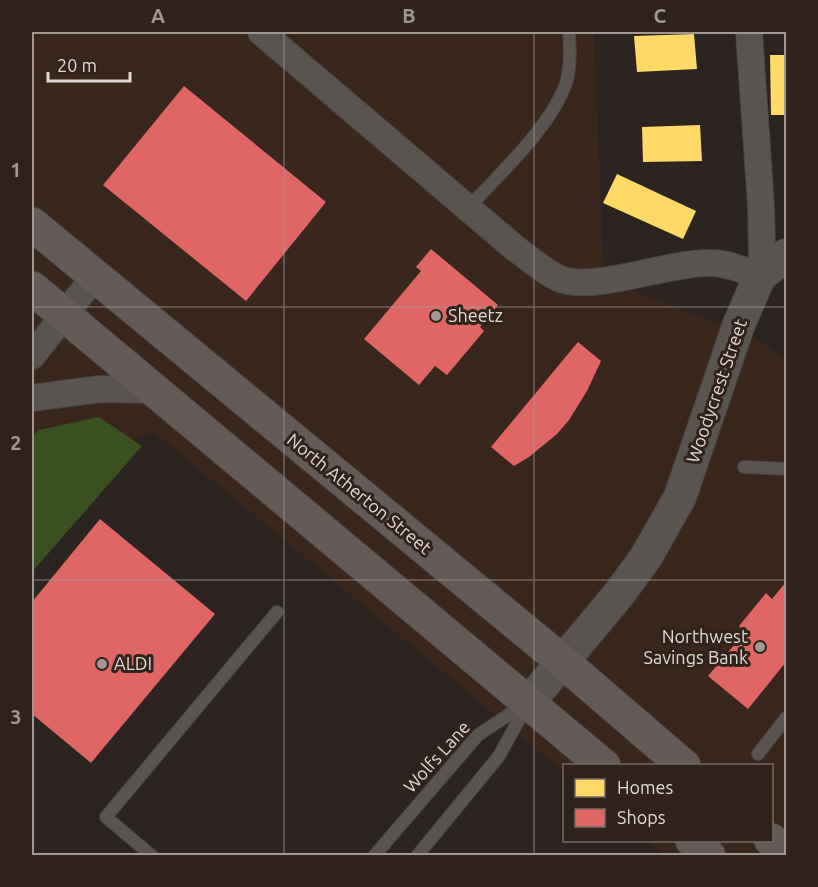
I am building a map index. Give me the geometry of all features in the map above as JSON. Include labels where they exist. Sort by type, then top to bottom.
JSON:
[{"type":"main road","name":"North Atherton Street","points":[[32,224],[563,662],[683,764]]},
{"type":"main road","points":[[32,288],[603,764]]},
{"type":"main road","points":[[694,842],[709,855]]},
{"type":"main road","points":[[773,842],[786,853]]},
{"type":"street","points":[[261,32],[467,209],[516,249],[558,278],[582,284],[712,262],[760,276],[786,255]]},
{"type":"street","name":"Woodycrest Street","points":[[529,702],[619,594],[646,557],[680,497],[739,324],[760,276],[761,206],[749,32]]},
{"type":"street","points":[[32,356],[94,276]]},
{"type":"street","points":[[32,398],[100,389],[155,390]]},
{"type":"lane","points":[[467,209],[547,120],[566,86],[570,53],[569,32]]},
{"type":"lane","points":[[744,467],[786,469]]},
{"type":"lane","points":[[152,855],[106,817],[277,612]]},
{"type":"lane","points":[[417,855],[499,756],[529,702]]},
{"type":"lane","name":"Wolfs Lane","points":[[374,855],[478,735],[529,702]]},
{"type":"lane","points":[[758,754],[786,718]]},
{"type":"shaded area","points":[[32,32],[594,32],[604,279],[759,340],[786,360],[786,855],[664,855],[647,842],[773,842],[773,764],[563,764],[563,771],[154,432],[32,469]]},
{"type":"green space","points":[[99,417],[142,446],[32,572],[32,436],[39,430]]},
{"type":"building: Homes","points":[[694,34],[697,69],[637,72],[634,36]]},
{"type":"building: Homes","points":[[770,55],[786,55],[786,115],[771,115]]},
{"type":"building: Homes","points":[[700,125],[702,161],[643,162],[642,127]]},
{"type":"building: Homes","points":[[617,174],[696,211],[683,239],[603,203]]},
{"type":"building: Shops","points":[[184,86],[326,202],[246,301],[103,185]]},
{"type":"building: Shops","name":"Sheetz","points":[[431,249],[498,305],[480,327],[484,331],[447,375],[435,366],[419,385],[364,339],[421,271],[416,267]]},
{"type":"building: Shops","points":[[578,342],[601,361],[587,391],[569,420],[557,434],[514,466],[491,447]]},
{"type":"building: Shops","name":"ALDI","points":[[100,519],[215,614],[91,763],[32,714],[32,602]]},
{"type":"building: Shops","name":"Northwest Savings Bank","points":[[786,582],[786,662],[748,709],[708,676],[745,632],[739,626],[766,593],[772,599]]},
{"type":"place","name":"Sheetz","points":[[436,316]]},
{"type":"place","name":"Northwest Savings Bank","points":[[760,647]]},
{"type":"place","name":"ALDI","points":[[102,664]]}]
